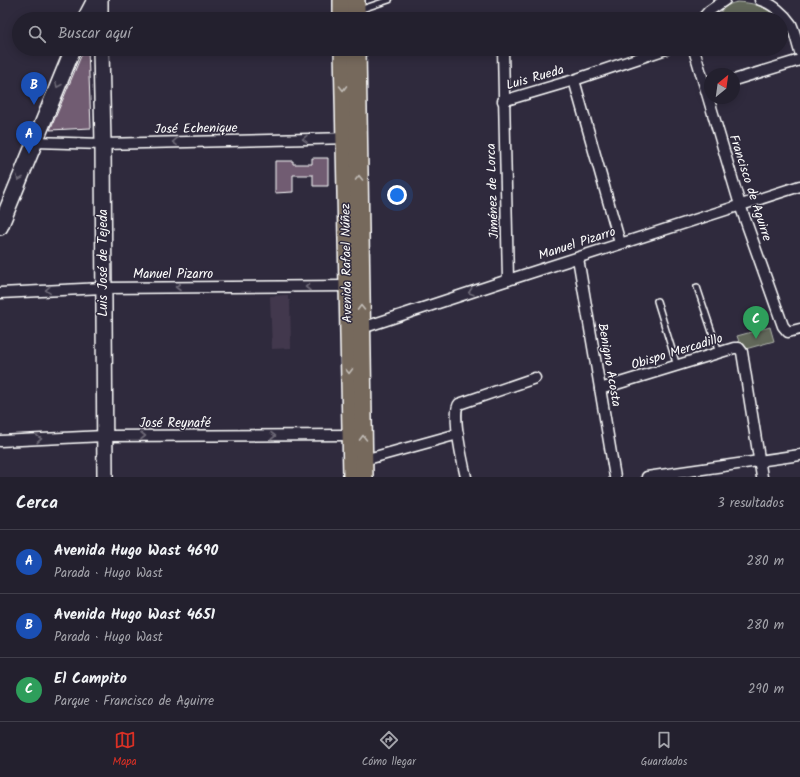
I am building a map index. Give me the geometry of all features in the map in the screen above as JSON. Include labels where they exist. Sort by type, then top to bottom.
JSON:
[{"type":"main road","points":[[88,12],[94,0]]},
{"type":"main road","points":[[100,0],[100,12]]},
{"type":"main road","points":[[342,0],[353,12]]},
{"type":"main road","points":[[0,227],[70,56]]},
{"type":"main road","name":"Luis José de Tejeda","points":[[101,56],[105,477]]},
{"type":"main road","name":"Avenida Rafael Núñez","points":[[344,56],[351,138],[362,328],[364,469]]},
{"type":"main road","name":"Avenida Rafael Núñez","points":[[352,477],[347,286],[351,138],[357,56]]},
{"type":"street","points":[[708,12],[725,0]]},
{"type":"street","points":[[760,0],[779,12]]},
{"type":"street","points":[[788,21],[791,25],[800,52]]},
{"type":"street","name":"Jiménez de Lorca","points":[[503,56],[508,280]]},
{"type":"street","name":"Luis Rueda","points":[[503,101],[574,80],[645,56]]},
{"type":"street","name":"Francisco de Aguirre","points":[[696,56],[704,77]]},
{"type":"street","points":[[740,78],[800,60]]},
{"type":"street","points":[[574,80],[620,244]]},
{"type":"street","name":"Francisco de Aguirre","points":[[712,104],[740,205],[783,326],[788,332],[800,329]]},
{"type":"street","name":"José Echenique","points":[[34,142],[103,144],[351,138]]},
{"type":"street","name":"Manuel Pizarro","points":[[362,328],[800,186]]},
{"type":"street","name":"Benigno Acosta","points":[[578,258],[615,477]]},
{"type":"street","name":"Manuel Pizarro","points":[[0,293],[103,288],[347,286]]},
{"type":"street","name":"Obispo Mercadillo","points":[[600,389],[739,348],[742,352],[760,461]]},
{"type":"street","points":[[466,477],[458,434],[456,412],[457,406],[459,404],[535,378]]},
{"type":"street","points":[[364,469],[458,434]]},
{"type":"street","name":"José Reynafé","points":[[0,441],[104,436],[351,435]]},
{"type":"street","points":[[647,477],[800,455]]},
{"type":"street","points":[[760,461],[762,477]]},
{"type":"lane","points":[[353,12],[389,0]]},
{"type":"lane","points":[[697,287],[720,353]]},
{"type":"lane","points":[[657,301],[677,366]]},
{"type":"shaded area","points":[[288,295],[288,300],[290,300],[291,348],[272,349],[270,296]]},
{"type":"green space","points":[[738,2],[752,4],[762,7],[770,12],[720,12],[730,4]]},
{"type":"green space","points":[[770,327],[774,341],[742,350],[737,336]]},
{"type":"building","points":[[81,56],[88,56],[91,128],[50,130]]},
{"type":"building","points":[[312,158],[328,158],[328,186],[313,186],[313,175],[293,175],[293,192],[275,193],[275,161],[293,161],[293,164],[312,164]]},
{"type":"place","name":"Avenida Hugo Wast 4651","points":[[34,105]]},
{"type":"place","name":"Avenida Hugo Wast 4690","points":[[29,154]]},
{"type":"place","name":"El Campito","points":[[756,339]]}]
